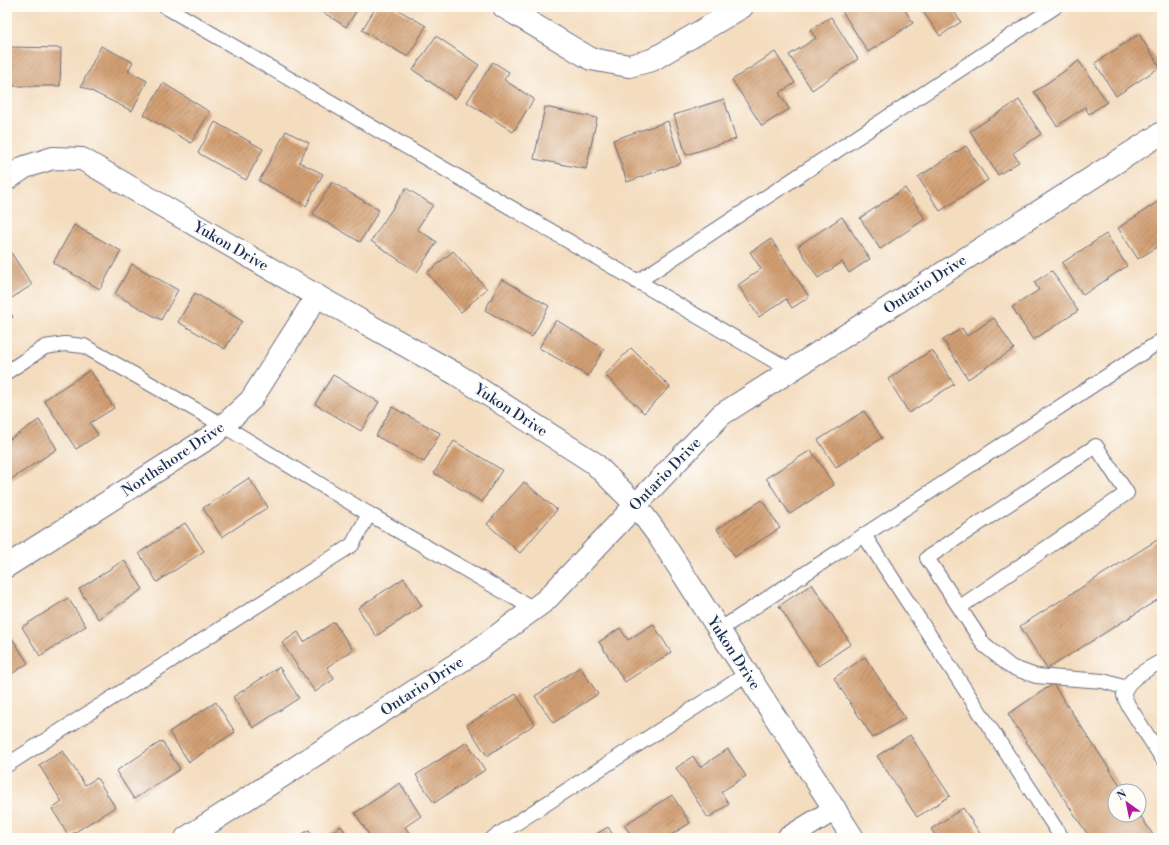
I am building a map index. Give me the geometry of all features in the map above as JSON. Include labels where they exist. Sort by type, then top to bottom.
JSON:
[{"type":"street","points":[[504,7],[591,59],[629,66],[652,60],[742,7]]},
{"type":"street","name":"Ontario Drive","points":[[186,838],[472,654],[546,600],[635,504],[721,415],[1162,133]]},
{"type":"street","name":"Yukon Drive","points":[[7,179],[25,167],[53,158],[82,159],[317,296],[456,374],[594,463],[635,504],[658,535],[853,838]]},
{"type":"street","name":"Northshore Drive","points":[[7,566],[213,436],[251,400],[317,296]]},
{"type":"street","points":[[788,838],[835,809]]},
{"type":"lane","points":[[166,7],[790,370]]},
{"type":"lane","points":[[638,282],[1055,7]]},
{"type":"lane","points":[[719,630],[1162,340]]},
{"type":"lane","points":[[7,372],[45,347],[65,344],[84,346],[224,426],[369,514],[534,609]]},
{"type":"lane","points":[[960,607],[1127,493],[1096,446],[927,558],[984,646],[1011,666],[1036,676],[1103,682],[1126,688]]},
{"type":"lane","points":[[7,765],[352,545],[369,514]]},
{"type":"lane","points":[[864,535],[1062,838]]},
{"type":"lane","points":[[1162,661],[1135,678],[1126,688],[1124,695],[1128,705],[1162,758]]},
{"type":"lane","points":[[492,838],[748,674]]},
{"type":"building","points":[[315,7],[359,7],[346,27]]},
{"type":"building","points":[[376,7],[393,7],[426,26],[408,57],[362,30]]},
{"type":"building","points":[[849,7],[903,7],[913,23],[868,52],[842,11]]},
{"type":"building","points":[[920,7],[951,7],[961,22],[940,36]]},
{"type":"building","points":[[831,17],[858,59],[812,90],[789,55],[816,38],[810,30]]},
{"type":"building","points":[[1139,34],[1160,67],[1116,96],[1095,63]]},
{"type":"building","points":[[436,36],[479,65],[455,99],[413,70]]},
{"type":"building","points":[[101,46],[133,62],[128,71],[147,81],[132,111],[81,86]]},
{"type":"building","points":[[7,47],[61,48],[60,86],[7,86]]},
{"type":"building","points":[[775,52],[795,83],[779,93],[789,109],[762,126],[732,80]]},
{"type":"building","points":[[1079,61],[1107,102],[1089,114],[1085,107],[1057,126],[1034,92]]},
{"type":"building","points":[[493,62],[509,72],[504,80],[534,99],[513,132],[467,102]]},
{"type":"building","points":[[163,83],[210,112],[191,143],[144,115]]},
{"type":"building","points":[[724,99],[736,139],[686,155],[674,115]]},
{"type":"building","points":[[1019,100],[1041,134],[1013,153],[1019,162],[998,175],[970,131]]},
{"type":"building","points":[[545,107],[597,118],[586,169],[534,159]]},
{"type":"building","points":[[668,121],[681,163],[627,182],[613,140]]},
{"type":"building","points":[[215,122],[263,149],[246,180],[198,153]]},
{"type":"building","points":[[286,131],[309,143],[299,162],[323,174],[306,206],[259,181]]},
{"type":"building","points":[[966,146],[988,180],[940,211],[918,177]]},
{"type":"building","points":[[332,182],[379,210],[360,242],[313,214]]},
{"type":"building","points":[[406,188],[433,205],[417,229],[437,242],[417,272],[371,241]]},
{"type":"building","points":[[905,188],[925,219],[880,249],[860,218]]},
{"type":"building","points":[[1162,199],[1162,244],[1138,259],[1118,228]]},
{"type":"building","points":[[842,217],[870,259],[849,273],[842,262],[818,278],[798,246]]},
{"type":"building","points":[[74,225],[121,251],[100,289],[53,263]]},
{"type":"building","points":[[1106,234],[1127,266],[1083,295],[1062,263]]},
{"type":"building","points":[[771,239],[809,297],[792,308],[786,299],[759,317],[738,285],[761,269],[750,252]]},
{"type":"building","points":[[10,251],[32,285],[7,301],[7,253]]},
{"type":"building","points":[[453,251],[487,289],[461,312],[427,273]]},
{"type":"building","points":[[132,264],[178,290],[161,320],[115,294]]},
{"type":"building","points":[[1052,271],[1078,311],[1033,340],[1012,307],[1039,290],[1034,282]]},
{"type":"building","points":[[502,279],[549,306],[532,337],[485,310]]},
{"type":"building","points":[[195,293],[242,321],[225,349],[178,322]]},
{"type":"building","points":[[7,307],[13,317],[7,321]]},
{"type":"building","points":[[994,318],[1014,349],[968,379],[943,340],[962,328],[967,336]]},
{"type":"building","points":[[556,320],[604,349],[588,376],[539,348]]},
{"type":"building","points":[[631,348],[670,387],[644,413],[605,375]]},
{"type":"building","points":[[932,350],[954,384],[909,413],[888,379]]},
{"type":"building","points":[[90,370],[114,408],[90,423],[98,435],[76,449],[44,400]]},
{"type":"building","points":[[333,375],[379,402],[361,431],[315,404]]},
{"type":"building","points":[[392,407],[440,433],[424,462],[376,436]]},
{"type":"building","points":[[864,411],[882,438],[836,467],[818,440]]},
{"type":"building","points":[[39,420],[57,449],[10,480],[7,475],[7,441]]},
{"type":"building","points":[[454,441],[502,470],[482,502],[434,473]]},
{"type":"building","points":[[811,450],[834,485],[790,514],[766,478]]},
{"type":"building","points":[[249,478],[268,507],[222,537],[203,508]]},
{"type":"building","points":[[524,482],[557,510],[520,553],[487,524]]},
{"type":"building","points":[[762,500],[780,528],[735,557],[717,529]]},
{"type":"building","points":[[185,523],[204,551],[157,582],[139,553]]},
{"type":"building","points":[[1162,537],[1162,597],[1047,669],[1020,626]]},
{"type":"building","points":[[124,560],[143,589],[98,619],[79,589]]},
{"type":"building","points":[[404,578],[422,606],[376,636],[358,608]]},
{"type":"building","points":[[812,584],[851,644],[818,666],[779,606]]},
{"type":"building","points":[[68,598],[86,626],[40,656],[22,627]]},
{"type":"building","points":[[334,622],[353,650],[327,667],[334,679],[315,692],[282,643],[298,632],[304,642]]},
{"type":"building","points":[[653,624],[671,652],[625,682],[599,642],[620,628],[628,640]]},
{"type":"building","points":[[10,635],[28,663],[7,677],[7,637]]},
{"type":"building","points":[[865,657],[905,718],[873,738],[834,678]]},
{"type":"building","points":[[279,667],[299,698],[253,728],[233,697]]},
{"type":"building","points":[[580,667],[598,694],[553,723],[535,696]]},
{"type":"building","points":[[1053,684],[1119,783],[1107,783],[1107,823],[1145,823],[1155,838],[1090,838],[1008,714]]},
{"type":"building","points":[[516,694],[535,724],[487,756],[467,725]]},
{"type":"building","points":[[216,702],[235,732],[189,762],[169,732]]},
{"type":"building","points":[[910,735],[950,796],[917,817],[877,756]]},
{"type":"building","points":[[162,741],[180,769],[134,799],[116,771]]},
{"type":"building","points":[[467,742],[485,770],[434,803],[416,775]]},
{"type":"building","points":[[728,749],[746,776],[721,792],[729,804],[708,818],[676,768],[693,756],[700,767]]},
{"type":"building","points":[[63,751],[85,785],[97,778],[115,807],[69,836],[52,809],[62,802],[39,765]]},
{"type":"building","points":[[400,783],[421,816],[405,827],[412,837],[371,838],[355,813]]},
{"type":"building","points":[[672,795],[690,823],[666,838],[633,838],[624,825]]},
{"type":"building","points":[[963,808],[983,838],[937,838],[931,829]]},
{"type":"building","points":[[341,826],[349,838],[322,838]]},
{"type":"building","points":[[608,827],[615,838],[590,838]]},
{"type":"building","points":[[309,830],[314,838],[296,838]]}]
